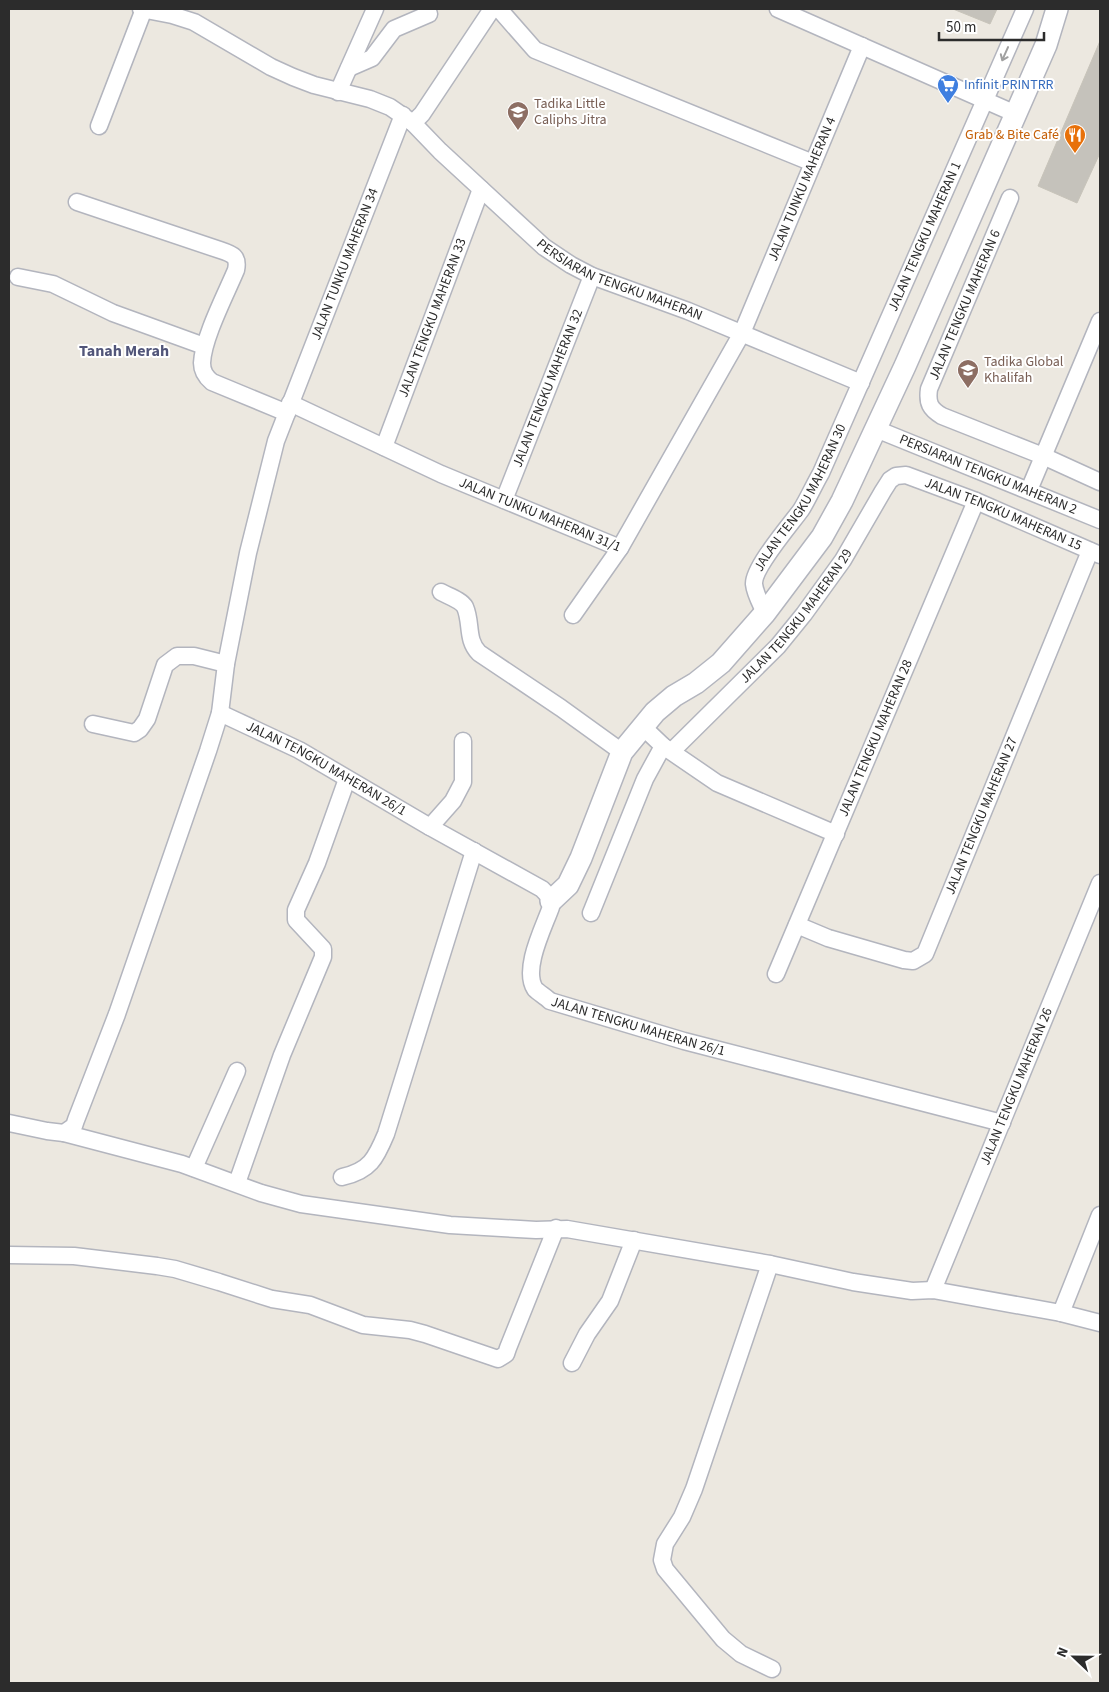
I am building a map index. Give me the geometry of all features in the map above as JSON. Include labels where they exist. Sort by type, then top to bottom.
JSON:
[{"type":"street","points":[[99,126],[143,9]]},
{"type":"street","name":"PERSIARAN TENGKU MAHERAN","points":[[143,9],[172,15],[197,16],[278,70],[314,85],[370,99],[390,107],[408,119],[440,151],[552,252],[592,276],[688,310],[861,383]]},
{"type":"street","points":[[338,92],[375,9]]},
{"type":"street","name":"JALAN TUNKU MAHERAN 34","points":[[64,1133],[74,1126],[117,1014],[220,713],[226,664],[248,553],[276,441],[288,408],[408,119],[422,114],[492,9]]},
{"type":"street","points":[[500,9],[535,50],[813,163]]},
{"type":"street","points":[[778,9],[1016,114]]},
{"type":"street","name":"JALAN TENGKU MAHERAN 1","points":[[861,383],[1025,9]]},
{"type":"street","points":[[551,901],[568,885],[622,752],[655,712],[674,696],[721,663],[765,613],[822,537],[842,501],[937,296],[1046,45],[1058,9]]},
{"type":"street","points":[[1046,45],[1068,9]]},
{"type":"street","points":[[348,68],[372,58],[394,29],[429,14]]},
{"type":"street","name":"JALAN TUNKU MAHERAN 4","points":[[742,333],[862,46]]},
{"type":"street","name":"JALAN TENGKU MAHERAN 33","points":[[384,447],[481,188]]},
{"type":"street","name":"JALAN TENGKU MAHERAN 6","points":[[1010,198],[929,390],[929,405],[934,412],[942,416],[1043,456],[1100,482]]},
{"type":"street","points":[[18,277],[53,284],[113,313],[204,346],[236,270],[237,262],[234,257],[220,250],[77,202]]},
{"type":"street","name":"JALAN TENGKU MAHERAN 32","points":[[504,500],[592,276]]},
{"type":"street","points":[[1029,490],[1100,320]]},
{"type":"street","name":"JALAN TUNKU MAHERAN 31/1","points":[[204,346],[203,371],[205,377],[212,382],[288,408],[384,447],[441,474],[620,548],[742,333]]},
{"type":"street","name":"JALAN TENGKU MAHERAN 30","points":[[765,613],[754,584],[757,574],[805,502],[821,473],[861,383]]},
{"type":"street","name":"PERSIARAN TENGKU MAHERAN 2","points":[[876,429],[1100,520]]},
{"type":"street","name":"JALAN TENGKU MAHERAN 15","points":[[906,475],[976,501],[1095,553]]},
{"type":"street","name":"JALAN TENGKU MAHERAN 29","points":[[591,913],[645,779],[668,748],[771,652],[799,621],[843,560],[890,480],[896,476],[906,475]]},
{"type":"street","name":"JALAN TENGKU MAHERAN 28","points":[[776,974],[976,501]]},
{"type":"street","points":[[573,615],[620,548]]},
{"type":"street","name":"JALAN TENGKU MAHERAN 27","points":[[797,924],[828,938],[904,960],[913,961],[925,954],[1095,553]]},
{"type":"street","points":[[441,592],[460,602],[465,607],[471,639],[474,648],[479,653],[622,752]]},
{"type":"street","points":[[93,724],[134,733],[140,729],[147,719],[165,665],[177,656],[194,656],[226,664]]},
{"type":"street","name":"JALAN TENGKU MAHERAN 26/1","points":[[220,713],[299,750],[430,827],[542,889],[549,895],[551,907],[530,974],[536,989],[550,1001],[684,1042],[1002,1123]]},
{"type":"street","points":[[642,726],[668,748],[717,783],[836,834]]},
{"type":"street","points":[[430,827],[453,802],[463,782],[463,741]]},
{"type":"street","points":[[237,1183],[282,1055],[323,957],[323,949],[296,920],[296,910],[316,863],[347,779]]},
{"type":"street","points":[[342,1177],[356,1173],[371,1163],[384,1140],[474,851]]},
{"type":"street","name":"JALAN TENGKU MAHERAN 26","points":[[933,1290],[1099,890]]},
{"type":"street","points":[[194,1168],[237,1071]]},
{"type":"street","points":[[9,1123],[64,1133],[194,1168],[261,1193],[292,1202],[450,1226],[536,1230],[556,1228],[770,1264],[874,1285],[912,1290],[933,1290],[1062,1313],[1100,1323]]},
{"type":"street","points":[[1062,1313],[1100,1215]]},
{"type":"street","points":[[9,1255],[74,1256],[175,1269],[272,1299],[310,1305],[363,1326],[410,1330],[425,1334],[498,1359],[506,1354],[556,1228]]},
{"type":"street","points":[[572,1363],[587,1334],[610,1301],[634,1240]]},
{"type":"street","points":[[770,1264],[694,1489],[682,1516],[665,1544],[662,1560],[665,1569],[723,1640],[741,1654],[772,1669]]},
{"type":"building","points":[[953,9],[997,9],[990,24]]},
{"type":"building","points":[[1100,41],[1100,153],[1077,203],[1038,186]]},
{"type":"place","name":"Infinit PRINTRR","points":[[948,104]]},
{"type":"place","name":"Tadika Little Caliphs Jitra","points":[[518,131]]},
{"type":"place","name":"Grab & Bite Café","points":[[1075,154]]},
{"type":"place","name":"Tadika Global Khalifah","points":[[968,389]]},
{"type":"district","name":"Tanah Merah","points":[[124,351]]}]
